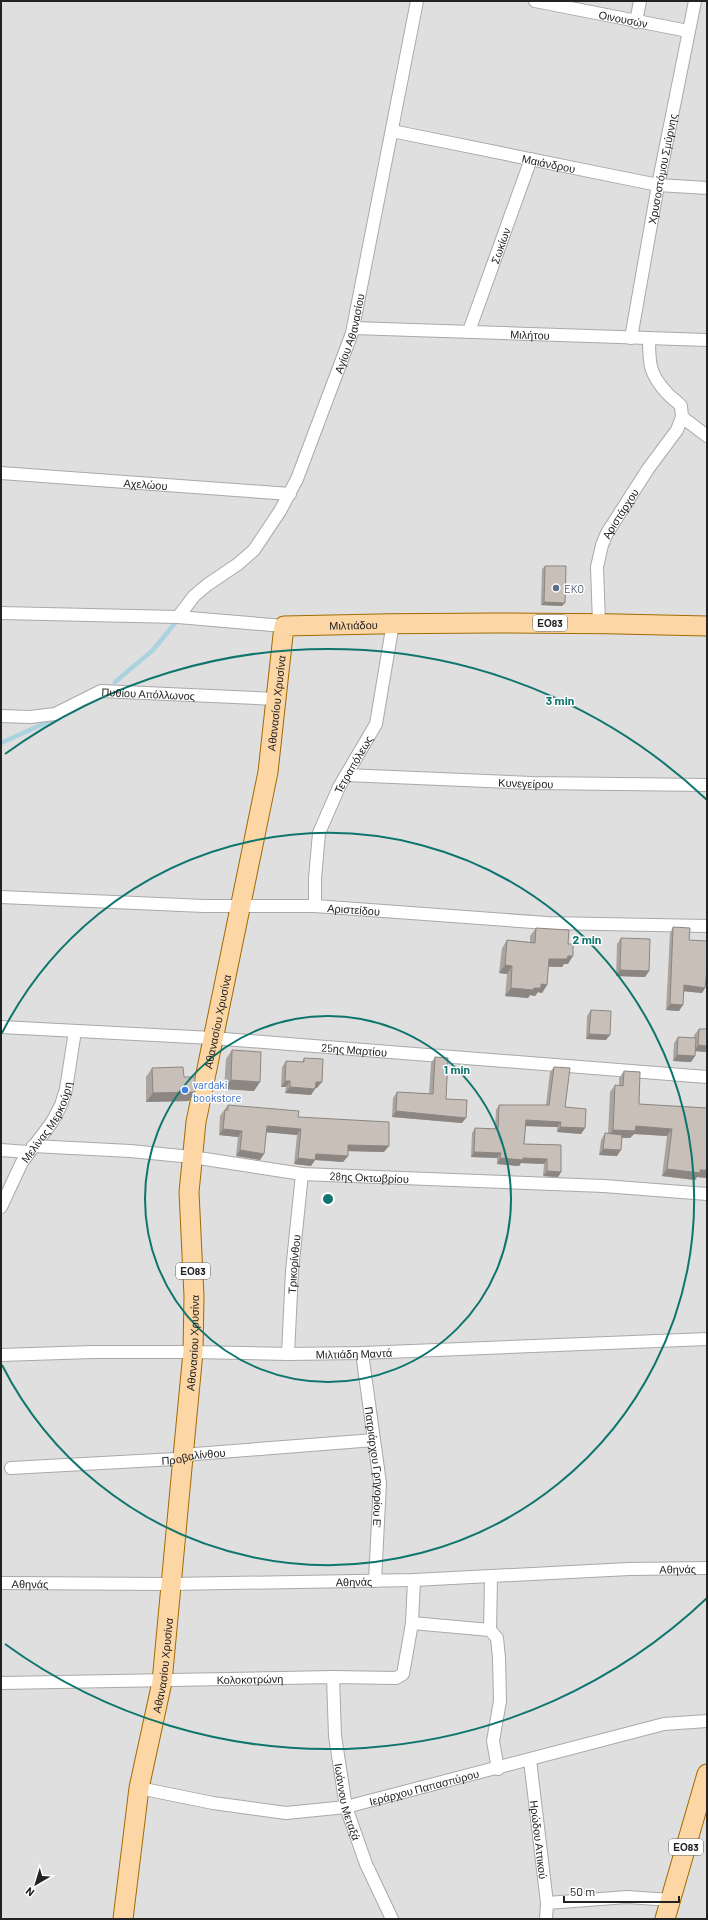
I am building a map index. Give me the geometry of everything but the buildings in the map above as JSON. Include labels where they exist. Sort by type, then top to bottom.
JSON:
[{"type":"main road","name":"Μιλτιάδου","points":[[284,626],[393,623],[600,623],[707,626]]},
{"type":"main road","name":"Αθανασίου Χρυσίνα","points":[[123,1919],[139,1788],[162,1682],[193,1352],[194,1296],[190,1220],[192,1157],[196,1122],[239,905],[268,772],[284,626]]},
{"type":"main road","name":"ΕΟ83","points":[[665,1919],[707,1774]]},
{"type":"street","name":"Αγίου Αθανασίου","points":[[178,617],[194,596],[238,564],[254,550],[290,494],[349,342],[417,1]]},
{"type":"street","name":"Οινουσών","points":[[535,1],[550,2],[636,22],[688,31]]},
{"type":"street","points":[[636,22],[640,1]]},
{"type":"street","name":"Χρυσοστόμου Σμύρνης","points":[[631,338],[658,185],[695,1]]},
{"type":"street","name":"Μαιάνδρου","points":[[392,130],[658,185],[707,188]]},
{"type":"street","name":"Σωκίων","points":[[469,332],[531,159]]},
{"type":"street","name":"Μιλήτου","points":[[352,328],[707,340]]},
{"type":"street","points":[[649,338],[649,362],[651,370],[667,393],[681,406],[682,417],[707,436]]},
{"type":"street","name":"Αριστάρχου","points":[[600,623],[597,567],[602,545],[607,533],[644,475],[677,430],[682,417]]},
{"type":"street","name":"Αχελώου","points":[[1,472],[290,494]]},
{"type":"street","name":"Μιλτιάδου","points":[[1,613],[178,617],[284,626]]},
{"type":"street","name":"Τετραπόλεως","points":[[315,906],[315,878],[320,834],[332,800],[376,724],[393,623]]},
{"type":"street","name":"Πυθίου Απόλλωνος","points":[[1,716],[30,717],[54,714],[101,691],[277,699]]},
{"type":"street","name":"Κυνεγείρου","points":[[346,775],[524,782],[707,785]]},
{"type":"street","name":"Αριστείδου","points":[[1,897],[204,906],[315,906],[547,923],[707,926]]},
{"type":"street","name":"25ης Μαρτίου","points":[[1,1027],[212,1038],[707,1078]]},
{"type":"street","name":"Μελίνας Μερκούρη","points":[[1,1207],[19,1166],[30,1149],[52,1122],[61,1105],[66,1089],[75,1031]]},
{"type":"street","name":"28ης Οκτωβρίου","points":[[1,1150],[30,1149],[130,1151],[192,1157],[302,1174],[604,1186],[707,1194]]},
{"type":"street","name":"Τρικορίνθου","points":[[288,1354],[292,1271],[302,1174]]},
{"type":"street","name":"Μιλτιάδη Μαντά","points":[[1,1355],[92,1352],[288,1354],[362,1353],[707,1338]]},
{"type":"street","name":"Πατριάρχου Γρηγορίου Ε'","points":[[362,1353],[380,1483],[375,1581]]},
{"type":"street","name":"Προβαλίνθου","points":[[11,1468],[183,1457],[195,1454],[374,1440]]},
{"type":"street","name":"Αθηνάς","points":[[1,1583],[171,1584],[375,1581],[491,1578],[629,1569],[707,1568]]},
{"type":"street","points":[[491,1578],[490,1630],[497,1638],[499,1658],[500,1701],[493,1741],[498,1768]]},
{"type":"street","name":"Κολοκοτρώνη","points":[[1,1683],[162,1682],[333,1677],[396,1678],[403,1674],[412,1624],[414,1580]]},
{"type":"street","points":[[412,1624],[490,1630]]},
{"type":"street","name":"Ιωάννου Μεταξά","points":[[333,1677],[336,1736],[346,1807],[366,1864],[392,1919]]},
{"type":"street","name":"Ιεράρχου Παπασπύρου","points":[[139,1788],[213,1804],[286,1813],[346,1807],[664,1724],[707,1720]]},
{"type":"street","name":"Ηρώδου Αττικού","points":[[530,1760],[547,1903],[546,1919]]},
{"type":"street","points":[[547,1903],[627,1897],[671,1900]]},
{"type":"shaded area","points":[[1,1],[707,1],[707,1919],[1,1919]]},
{"type":"waterway","points":[[115,682],[153,650],[176,622]]},
{"type":"waterway","points":[[1,743],[54,719]]},
{"type":"place","name":"EKO","points":[[556,588]]},
{"type":"place","name":"vardaki bookstore","points":[[185,1090]]}]
